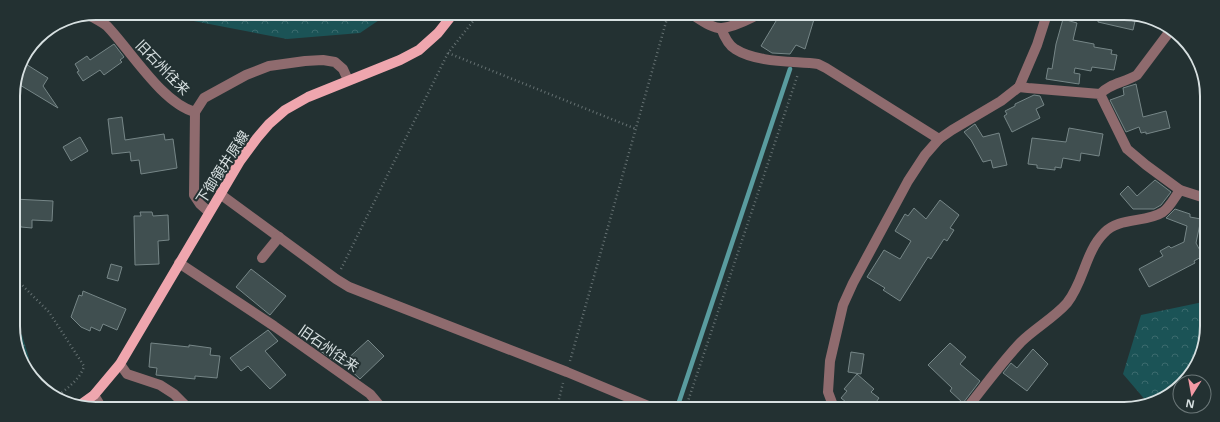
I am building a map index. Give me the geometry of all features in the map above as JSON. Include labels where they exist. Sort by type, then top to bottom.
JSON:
[{"type":"main road","name":"下御領井原線","points":[[86,401],[94,395],[120,364],[240,161],[269,124],[286,110],[308,97],[400,60],[419,50],[438,33],[448,20]]},
{"type":"street","name":"旧石州往来","points":[[98,20],[106,26],[155,83],[179,106],[195,112],[194,194],[200,204],[209,212]]},
{"type":"street","points":[[701,20],[721,28],[747,20]]},
{"type":"street","points":[[832,402],[828,392],[830,361],[843,306],[853,283],[908,181],[925,155],[938,139],[1001,101],[1019,86],[1045,20]]},
{"type":"street","points":[[721,28],[724,36],[734,48],[752,57],[818,64],[826,68],[938,139]]},
{"type":"street","points":[[1019,86],[1100,94],[1108,86],[1129,80],[1137,75],[1168,34]]},
{"type":"street","points":[[195,112],[204,98],[246,75],[269,66],[304,61],[323,60],[335,62],[343,69],[348,80]]},
{"type":"street","points":[[1100,94],[1127,149],[1180,190],[1200,196]]},
{"type":"street","points":[[972,402],[991,377],[1022,342],[1067,303],[1081,278],[1094,246],[1104,232],[1112,226],[1157,215],[1164,211],[1180,190]]},
{"type":"street","points":[[220,194],[336,279],[357,290],[567,372],[639,402]]},
{"type":"street","points":[[262,258],[279,237]]},
{"type":"street","name":"旧石州往来","points":[[179,263],[274,326],[370,394],[377,402]]},
{"type":"street","points":[[120,364],[127,374],[160,385],[174,394],[182,402]]},
{"type":"street","points":[[94,395],[98,402]]},
{"type":"path","points":[[336,279],[448,53],[474,20]]},
{"type":"path","points":[[558,402],[667,20]]},
{"type":"path","points":[[448,53],[636,129]]},
{"type":"path","points":[[688,402],[802,62]]},
{"type":"path","points":[[20,283],[49,312],[84,366],[83,372],[61,393]]},
{"type":"green space","points":[[188,20],[379,20],[360,33],[287,39]]},
{"type":"green space","points":[[1200,303],[1199,336],[1194,355],[1190,364],[1182,374],[1172,374],[1172,384],[1157,394],[1145,399],[1123,374],[1141,315]]},
{"type":"green space","points":[[20,333],[22,335],[28,360],[24,350]]},
{"type":"building","points":[[777,20],[814,20],[805,49],[796,45],[790,54],[772,53],[761,46]]},
{"type":"building","points":[[1063,20],[1077,23],[1073,40],[1094,44],[1094,47],[1112,50],[1111,54],[1117,55],[1114,70],[1092,67],[1091,71],[1075,68],[1074,73],[1080,74],[1079,84],[1046,79],[1048,68],[1052,69],[1056,44]]},
{"type":"building","points":[[1098,20],[1135,21],[1133,30],[1098,22]]},
{"type":"building","points":[[114,44],[124,57],[120,60],[122,62],[104,75],[100,70],[83,81],[77,72],[79,71],[75,64],[87,56],[90,60]]},
{"type":"building","points":[[27,65],[48,78],[43,86],[58,108],[21,86]]},
{"type":"building","points":[[1136,84],[1143,117],[1166,111],[1170,128],[1146,134],[1146,132],[1141,133],[1139,127],[1126,132],[1110,100],[1124,95],[1123,88]]},
{"type":"building","points":[[1034,95],[1040,96],[1044,105],[1036,109],[1040,118],[1012,132],[1004,116],[1007,114],[1005,111],[1015,106],[1015,104]]},
{"type":"building","points":[[122,117],[125,140],[164,134],[165,140],[173,139],[177,168],[141,174],[139,160],[131,161],[130,152],[112,154],[108,119]]},
{"type":"building","points":[[975,124],[983,137],[999,133],[1007,165],[993,168],[991,160],[983,162],[971,140],[964,132]]},
{"type":"building","points":[[1069,128],[1103,134],[1099,156],[1081,153],[1080,161],[1063,158],[1061,168],[1055,167],[1055,170],[1037,168],[1037,165],[1028,164],[1032,138],[1066,142]]},
{"type":"building","points":[[80,137],[88,151],[71,161],[63,147]]},
{"type":"building","points":[[1155,180],[1171,192],[1161,205],[1154,209],[1133,209],[1120,194],[1128,186],[1137,196]]},
{"type":"building","points":[[20,199],[53,201],[52,221],[32,220],[32,228],[21,227]]},
{"type":"building","points":[[940,200],[959,215],[950,228],[954,230],[947,241],[944,239],[931,259],[928,257],[900,301],[883,290],[885,288],[867,277],[884,250],[900,259],[911,241],[895,231],[905,214],[908,216],[914,208],[926,219]]},
{"type":"building","points":[[1175,209],[1190,214],[1190,217],[1200,219],[1196,243],[1200,250],[1200,258],[1194,261],[1195,263],[1149,287],[1139,269],[1163,256],[1160,251],[1169,246],[1171,248],[1184,242],[1187,226],[1166,218]]},
{"type":"building","points":[[140,212],[152,212],[153,216],[168,215],[169,240],[158,241],[159,264],[135,265],[134,216],[141,216]]},
{"type":"building","points":[[111,264],[122,267],[118,281],[107,278]]},
{"type":"building","points":[[251,269],[286,296],[270,315],[236,287]]},
{"type":"building","points":[[83,291],[126,309],[117,330],[103,324],[100,331],[91,327],[90,331],[81,327],[71,317],[79,295],[82,296]]},
{"type":"building","points":[[268,330],[278,341],[265,351],[286,375],[270,389],[248,366],[241,371],[230,358]]},
{"type":"building","points":[[368,340],[384,356],[360,379],[343,363]]},
{"type":"building","points":[[325,341],[345,354],[339,364],[319,350]]},
{"type":"building","points":[[151,343],[211,348],[210,355],[220,356],[217,378],[195,376],[195,379],[156,375],[157,368],[149,367]]},
{"type":"building","points":[[950,343],[966,357],[960,364],[980,381],[964,402],[962,402],[950,391],[952,388],[928,365]]},
{"type":"building","points":[[1033,349],[1048,364],[1027,391],[1003,373],[1011,363],[1017,368]]},
{"type":"building","points":[[851,352],[864,354],[861,374],[848,372]]},
{"type":"building","points":[[857,374],[874,389],[871,392],[879,398],[876,402],[846,402],[841,398],[847,391],[844,389]]},
{"type":"waterway","points":[[679,402],[790,69]]}]
